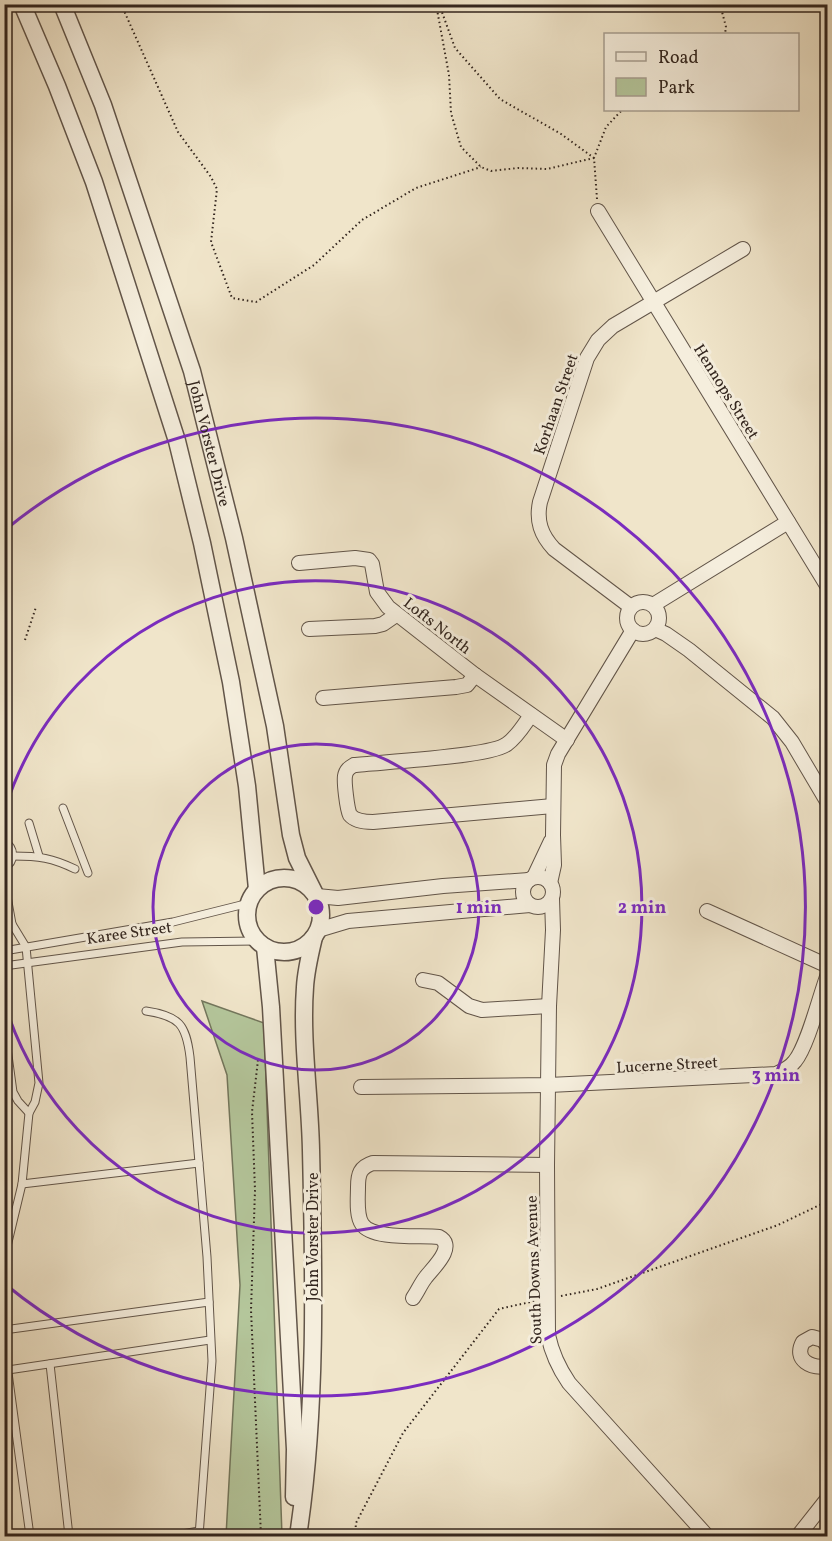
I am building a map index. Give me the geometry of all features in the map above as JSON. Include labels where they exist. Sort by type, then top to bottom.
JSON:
[{"type":"street","name":"John Vorster Drive","points":[[22,4],[94,182],[177,441],[202,543],[231,682],[247,786],[253,896]]},
{"type":"street","name":"John Vorster Drive","points":[[62,4],[103,105],[192,371],[234,538],[275,726],[291,835],[297,858],[315,894]]},
{"type":"street","name":"Hennops Street","points":[[598,211],[828,587]]},
{"type":"street","name":"Korhaan Street","points":[[631,607],[546,541],[539,523],[539,508],[587,358],[598,340],[608,330],[743,249]]},
{"type":"street","points":[[653,605],[659,617],[655,628],[642,634],[633,630],[627,619],[631,607],[642,602],[653,605],[788,522]]},
{"type":"street","name":"Lofts North","points":[[299,563],[355,558],[369,560],[372,564],[377,592],[396,615],[475,675],[567,740]]},
{"type":"street","points":[[309,629],[375,626],[383,624],[396,615]]},
{"type":"street","points":[[655,628],[689,650],[773,718],[792,742],[828,802]]},
{"type":"street","points":[[550,883],[543,878],[338,898],[315,894],[298,881],[280,878],[267,882],[253,896],[247,916],[250,930],[262,944],[278,951],[291,951],[304,946],[316,934],[348,921],[546,905],[552,899],[553,891],[550,883],[554,866],[554,765],[633,630]]},
{"type":"street","points":[[323,698],[467,685],[475,675]]},
{"type":"street","points":[[531,715],[508,744],[501,748],[351,766],[345,776],[348,809],[356,819],[373,822],[553,806]]},
{"type":"street","points":[[534,906],[524,899],[523,890],[544,859],[553,835]]},
{"type":"street","points":[[443,886],[445,913]]},
{"type":"street","points":[[315,894],[321,907],[321,919],[316,934]]},
{"type":"street","name":"South Downs Avenue","points":[[552,899],[547,1165],[548,1335],[555,1363],[569,1383],[707,1536]]},
{"type":"street","name":"South Downs Avenue","points":[[534,906],[552,945]]},
{"type":"street","points":[[707,911],[828,966]]},
{"type":"street","name":"John Vorster Drive","points":[[296,1536],[306,1482],[311,1398],[311,1151],[304,1005],[306,977],[316,934]]},
{"type":"street","name":"John Vorster Drive","points":[[262,944],[271,1007],[295,1449],[296,1536]]},
{"type":"street","name":"Lucerne Street","points":[[362,1088],[549,1085],[765,1076],[783,1071],[797,1060],[828,974]]},
{"type":"street","points":[[423,980],[438,983],[469,1006],[482,1010],[549,1006]]},
{"type":"street","points":[[413,1298],[425,1278],[443,1256],[446,1244],[444,1239],[439,1237],[379,1234],[369,1231],[362,1225],[359,1217],[358,1179],[359,1172],[364,1166],[373,1163],[547,1165]]},
{"type":"street","points":[[828,1347],[823,1340],[812,1337],[803,1342],[799,1352],[801,1359],[808,1364],[818,1367],[828,1366]]},
{"type":"street","points":[[798,1536],[828,1498]]},
{"type":"lane","points":[[63,808],[88,873]]},
{"type":"lane","points":[[29,823],[39,856]]},
{"type":"lane","points":[[4,841],[11,847],[13,856],[9,865],[4,868]]},
{"type":"lane","points":[[13,856],[39,856],[75,869]]},
{"type":"lane","points":[[4,880],[12,924],[26,947],[39,1071],[38,1093],[28,1113],[22,1184],[4,1259]]},
{"type":"lane","name":"Karee Street","points":[[4,951],[173,922],[253,896]]},
{"type":"lane","points":[[4,938],[12,924]]},
{"type":"lane","name":"Karee Street","points":[[4,966],[182,942],[262,944]]},
{"type":"lane","points":[[146,1011],[174,1018],[184,1028],[190,1057],[200,1163],[209,1302],[211,1371],[199,1534],[171,1536]]},
{"type":"lane","points":[[4,1026],[13,1092],[28,1113]]},
{"type":"lane","points":[[22,1184],[200,1163]]},
{"type":"lane","points":[[4,1330],[209,1302]]},
{"type":"lane","points":[[8,1370],[210,1340]]},
{"type":"lane","points":[[4,1343],[30,1536]]},
{"type":"lane","points":[[50,1364],[69,1536]]},
{"type":"path","points":[[121,4],[178,132],[211,177],[217,189],[211,242],[232,298],[256,302],[314,265],[362,220],[416,188],[481,167]]},
{"type":"path","points":[[438,4],[449,75],[451,113],[462,147],[481,167],[491,171],[518,168],[547,170],[594,158]]},
{"type":"path","points":[[438,4],[455,48],[500,99],[561,134],[594,158]]},
{"type":"path","points":[[720,4],[726,27],[725,33]]},
{"type":"path","points":[[598,211],[594,158],[606,127],[621,111]]},
{"type":"path","points":[[25,640],[36,607]]},
{"type":"path","points":[[259,1053],[252,1112],[255,1190],[251,1310],[261,1536]]},
{"type":"green space","points":[[202,1001],[264,1023],[282,1536],[226,1536],[240,1285],[227,1075]]}]
